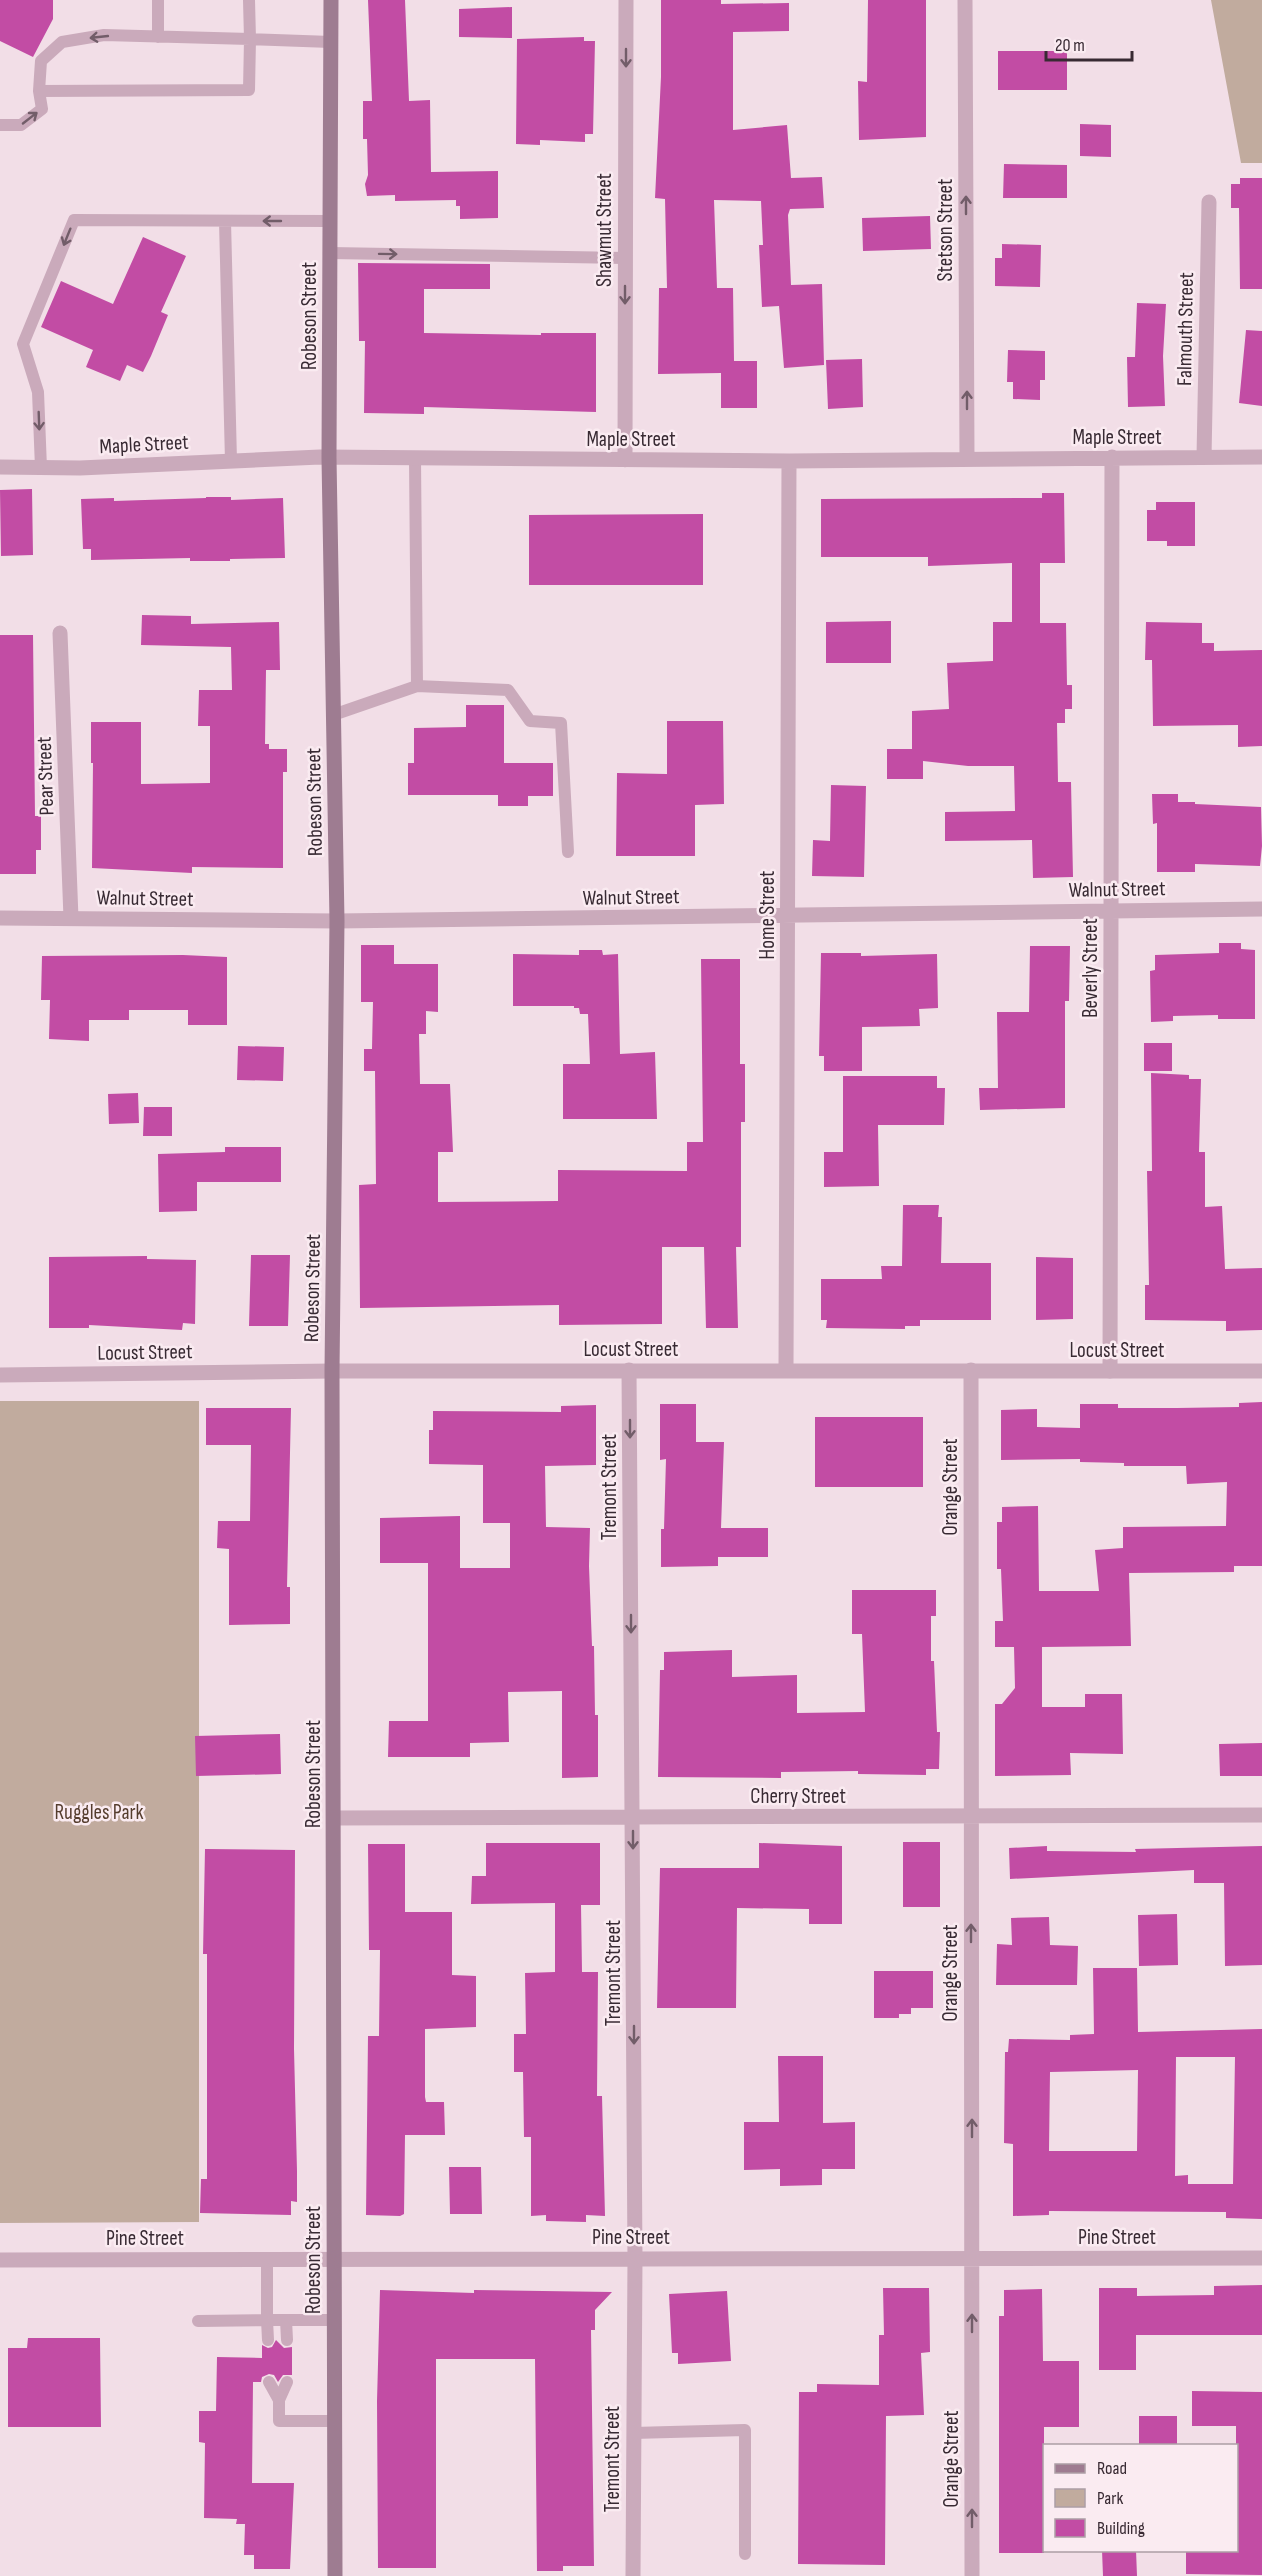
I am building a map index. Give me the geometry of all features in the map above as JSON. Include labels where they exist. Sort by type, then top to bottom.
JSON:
[{"type":"main road","name":"Robeson Street","points":[[331,0],[329,458],[337,921],[333,1371],[335,2576]]},
{"type":"street","name":"Shawmut Street","points":[[625,460],[626,0]]},
{"type":"street","name":"Stetson Street","points":[[965,0],[967,459]]},
{"type":"street","name":"Falmouth Street","points":[[1204,457],[1209,202]]},
{"type":"street","name":"Beverly Street","points":[[1110,1371],[1112,457]]},
{"type":"street","name":"Maple Street","points":[[0,467],[80,468],[329,458],[789,461],[1262,457]]},
{"type":"street","name":"Home Street","points":[[786,1370],[789,461]]},
{"type":"street","name":"Pear Street","points":[[60,633],[71,918]]},
{"type":"street","name":"Walnut Street","points":[[0,918],[337,921],[788,916],[1111,909],[1262,909]]},
{"type":"street","name":"Locust Street","points":[[0,1375],[629,1370],[1262,1371]]},
{"type":"street","name":"Tremont Street","points":[[629,1370],[633,1817],[633,2576]]},
{"type":"street","name":"Orange Street","points":[[971,1370],[972,2576]]},
{"type":"street","name":"Cherry Street","points":[[334,1818],[1262,1815]]},
{"type":"street","name":"Pine Street","points":[[0,2260],[1262,2258]]},
{"type":"lane","points":[[158,0],[158,38]]},
{"type":"lane","points":[[39,92],[249,90],[249,0]]},
{"type":"lane","points":[[0,125],[21,125],[42,109],[39,92],[41,61],[62,42],[104,35],[331,42]]},
{"type":"lane","points":[[41,468],[38,392],[23,344],[74,220],[330,221]]},
{"type":"lane","points":[[225,220],[231,461]]},
{"type":"lane","points":[[330,253],[626,258]]},
{"type":"lane","points":[[415,458],[417,686]]},
{"type":"lane","points":[[333,716],[417,686],[508,690],[530,721],[561,723],[568,852]]},
{"type":"lane","points":[[267,2259],[268,2340]]},
{"type":"lane","points":[[286,2320],[287,2340]]},
{"type":"lane","points":[[198,2321],[334,2320]]},
{"type":"lane","points":[[269,2382],[279,2400]]},
{"type":"lane","points":[[287,2382],[279,2400],[279,2421],[334,2421]]},
{"type":"lane","points":[[633,2433],[746,2430],[745,2554]]},
{"type":"green space","points":[[1211,0],[1262,0],[1262,163],[1241,163]]},
{"type":"green space","name":"Ruggles Park","points":[[0,1401],[199,1401],[199,2222],[0,2223]]},
{"type":"building","points":[[0,0],[53,0],[53,19],[33,57],[0,41]]},
{"type":"building","points":[[368,0],[405,0],[409,101],[430,100],[431,172],[498,171],[498,218],[460,219],[460,206],[456,206],[456,200],[395,201],[395,195],[367,196],[365,184],[368,175],[367,139],[363,139],[363,101],[372,101]]},
{"type":"building","points":[[661,0],[721,0],[721,4],[789,3],[789,31],[733,32],[733,130],[787,125],[791,178],[822,177],[824,208],[790,209],[788,215],[791,285],[822,284],[824,365],[784,368],[779,306],[762,307],[759,245],[763,245],[761,201],[714,200],[717,288],[733,288],[734,361],[757,361],[757,408],[721,408],[721,373],[658,374],[659,288],[667,288],[665,199],[655,198],[661,77]]},
{"type":"building","points":[[868,0],[926,0],[926,137],[859,140],[858,81],[867,82]]},
{"type":"building","points":[[512,7],[512,38],[459,37],[459,9]]},
{"type":"building","points":[[584,37],[584,41],[595,41],[593,134],[585,134],[585,142],[540,140],[540,145],[516,144],[517,39]]},
{"type":"building","points":[[998,51],[1067,51],[1067,90],[998,90]]},
{"type":"building","points":[[1080,124],[1111,125],[1111,157],[1080,156]]},
{"type":"building","points":[[1004,164],[1067,165],[1067,198],[1003,198]]},
{"type":"building","points":[[1240,178],[1262,178],[1262,289],[1240,289],[1239,208],[1231,208],[1231,184],[1240,184]]},
{"type":"building","points":[[930,216],[931,249],[863,251],[862,218]]},
{"type":"building","points":[[143,237],[186,256],[161,312],[168,315],[143,372],[127,365],[120,381],[86,367],[93,350],[41,327],[61,281],[113,304]]},
{"type":"building","points":[[1002,244],[1041,245],[1040,287],[995,286],[995,258],[1002,258]]},
{"type":"building","points":[[358,263],[490,264],[490,289],[424,289],[424,333],[541,335],[541,333],[596,333],[596,412],[424,407],[424,414],[364,413],[365,341],[359,341]]},
{"type":"building","points":[[1137,303],[1166,304],[1163,356],[1165,406],[1128,407],[1127,357],[1135,357]]},
{"type":"building","points":[[1246,330],[1262,331],[1262,406],[1239,403]]},
{"type":"building","points":[[1008,350],[1045,351],[1045,380],[1040,380],[1040,400],[1013,399],[1013,382],[1007,382]]},
{"type":"building","points":[[862,359],[863,407],[828,409],[826,360]]},
{"type":"building","points":[[32,489],[33,555],[1,556],[0,490]]},
{"type":"building","points":[[1042,493],[1064,493],[1065,563],[1040,563],[1040,623],[1066,623],[1067,685],[1072,685],[1072,709],[1065,709],[1065,723],[1057,723],[1058,782],[1071,782],[1073,877],[1033,878],[1032,840],[945,841],[945,812],[1015,811],[1014,766],[968,766],[923,761],[923,779],[887,779],[887,749],[912,749],[912,711],[949,709],[947,663],[993,661],[993,622],[1012,622],[1012,563],[928,566],[928,557],[821,557],[821,499],[1042,498]]},
{"type":"building","points":[[231,497],[231,500],[283,498],[285,558],[230,559],[230,561],[190,561],[190,558],[91,560],[91,549],[83,549],[81,499],[114,498],[114,501]]},
{"type":"building","points":[[1156,502],[1195,502],[1195,546],[1167,546],[1167,541],[1147,541],[1147,510],[1156,510]]},
{"type":"building","points":[[703,514],[703,585],[529,585],[529,515]]},
{"type":"building","points":[[142,615],[191,616],[191,624],[279,622],[280,670],[266,670],[265,744],[269,744],[269,749],[287,749],[287,772],[283,772],[283,868],[192,867],[192,873],[92,868],[91,722],[141,722],[141,784],[210,783],[210,726],[198,726],[199,690],[232,690],[231,647],[141,645]]},
{"type":"building","points":[[891,621],[891,663],[826,663],[826,622]]},
{"type":"building","points":[[1146,622],[1202,623],[1202,643],[1214,643],[1214,651],[1262,650],[1262,746],[1238,747],[1238,725],[1153,726],[1152,660],[1145,660]]},
{"type":"building","points":[[0,635],[33,635],[35,816],[41,816],[41,850],[36,850],[36,874],[0,874]]},
{"type":"building","points":[[466,705],[504,705],[504,763],[553,763],[553,796],[528,796],[528,806],[498,806],[498,795],[408,795],[408,763],[414,763],[414,728],[466,727]]},
{"type":"building","points":[[667,721],[723,721],[724,804],[695,805],[695,856],[616,856],[617,773],[667,774]]},
{"type":"building","points":[[831,785],[866,786],[864,877],[812,876],[813,840],[830,841]]},
{"type":"building","points":[[1152,794],[1178,794],[1178,802],[1261,807],[1260,866],[1195,864],[1195,872],[1157,872],[1157,823],[1153,824]]},
{"type":"building","points":[[1219,943],[1241,943],[1241,949],[1255,950],[1255,1019],[1218,1019],[1218,1015],[1173,1016],[1173,1021],[1151,1022],[1150,971],[1155,970],[1155,955],[1219,953]]},
{"type":"building","points":[[361,945],[394,945],[394,964],[438,964],[438,1012],[426,1011],[426,1034],[419,1034],[420,1084],[450,1084],[453,1152],[438,1152],[438,1202],[558,1201],[558,1170],[687,1171],[687,1142],[703,1142],[701,959],[740,959],[740,1064],[745,1064],[745,1122],[741,1122],[741,1247],[736,1247],[738,1328],[706,1328],[704,1247],[662,1247],[662,1324],[559,1325],[559,1305],[360,1308],[359,1185],[376,1184],[375,1071],[364,1071],[364,1049],[372,1049],[373,1002],[361,1002]]},
{"type":"building","points":[[1030,946],[1070,946],[1069,1001],[1065,1001],[1065,1108],[980,1110],[979,1088],[998,1088],[997,1012],[1029,1012]]},
{"type":"building","points":[[579,950],[602,950],[603,955],[618,954],[620,1054],[655,1052],[657,1119],[563,1119],[563,1064],[590,1064],[588,1014],[580,1014],[579,1008],[574,1008],[574,1006],[513,1006],[513,954],[579,955]]},
{"type":"building","points":[[821,953],[861,953],[861,956],[937,954],[938,1008],[919,1009],[920,1026],[862,1027],[862,1071],[824,1071],[824,1056],[819,1056]]},
{"type":"building","points":[[42,956],[227,957],[227,1025],[188,1025],[188,1010],[129,1010],[129,1020],[89,1020],[89,1041],[49,1039],[50,1000],[41,1000]]},
{"type":"building","points":[[1144,1043],[1172,1043],[1172,1071],[1144,1071]]},
{"type":"building","points":[[238,1046],[284,1047],[283,1081],[237,1080]]},
{"type":"building","points":[[1151,1073],[1189,1075],[1189,1079],[1201,1079],[1199,1152],[1205,1152],[1205,1207],[1222,1206],[1225,1269],[1262,1268],[1262,1330],[1226,1331],[1226,1321],[1145,1320],[1145,1285],[1149,1285],[1147,1171],[1152,1171]]},
{"type":"building","points":[[843,1076],[937,1076],[937,1088],[945,1088],[944,1125],[878,1125],[879,1186],[824,1187],[824,1152],[843,1152]]},
{"type":"building","points":[[138,1093],[139,1123],[109,1124],[108,1094]]},
{"type":"building","points":[[144,1107],[172,1107],[172,1136],[143,1136]]},
{"type":"building","points":[[225,1147],[281,1147],[281,1182],[197,1182],[197,1211],[159,1212],[158,1154],[225,1152]]},
{"type":"building","points":[[903,1205],[939,1205],[938,1217],[942,1217],[941,1263],[991,1263],[991,1320],[920,1320],[920,1326],[905,1326],[905,1329],[826,1328],[827,1320],[821,1320],[821,1279],[882,1279],[881,1266],[902,1266]]},
{"type":"building","points":[[251,1255],[290,1255],[288,1326],[249,1326]]},
{"type":"building","points":[[147,1256],[147,1259],[196,1260],[195,1324],[183,1323],[182,1330],[89,1325],[89,1328],[49,1328],[49,1257]]},
{"type":"building","points":[[1036,1257],[1073,1258],[1073,1319],[1036,1320]]},
{"type":"building","points":[[1262,1402],[1262,1566],[1234,1566],[1234,1572],[1129,1573],[1131,1646],[1042,1647],[1042,1707],[1085,1707],[1085,1694],[1122,1694],[1123,1754],[1070,1753],[1071,1775],[995,1776],[995,1704],[1002,1704],[1015,1688],[1014,1647],[995,1647],[995,1621],[1003,1621],[1001,1569],[997,1569],[997,1522],[1002,1522],[1002,1507],[1038,1506],[1039,1591],[1099,1591],[1095,1550],[1123,1548],[1123,1527],[1226,1526],[1227,1482],[1187,1484],[1186,1466],[1124,1466],[1124,1463],[1080,1462],[1080,1459],[1001,1460],[1001,1410],[1037,1409],[1037,1427],[1080,1428],[1080,1404],[1118,1404],[1118,1408],[1177,1408],[1239,1407],[1239,1403]]},
{"type":"building","points":[[660,1404],[696,1404],[696,1442],[724,1442],[721,1528],[768,1528],[768,1557],[718,1557],[718,1566],[661,1567],[666,1459],[660,1460]]},
{"type":"building","points":[[596,1405],[596,1465],[545,1466],[546,1527],[590,1528],[589,1566],[595,1715],[598,1715],[598,1777],[562,1778],[562,1691],[508,1692],[509,1742],[470,1743],[470,1757],[388,1757],[389,1721],[428,1721],[428,1563],[380,1563],[380,1518],[460,1516],[460,1568],[510,1568],[510,1523],[483,1523],[483,1465],[429,1464],[429,1430],[433,1430],[433,1411],[561,1412],[561,1406]]},
{"type":"building","points":[[206,1408],[291,1408],[287,1587],[290,1587],[290,1624],[229,1625],[229,1549],[217,1548],[218,1521],[250,1521],[251,1445],[206,1445]]},
{"type":"building","points":[[815,1417],[923,1417],[923,1487],[815,1487]]},
{"type":"building","points":[[852,1590],[936,1590],[936,1616],[931,1616],[931,1661],[934,1661],[937,1732],[940,1732],[939,1769],[926,1769],[926,1775],[858,1774],[858,1771],[781,1772],[781,1778],[658,1777],[660,1670],[664,1670],[664,1652],[732,1650],[732,1677],[797,1675],[797,1713],[865,1712],[862,1634],[852,1634]]},
{"type":"building","points":[[280,1734],[281,1774],[196,1776],[195,1736]]},
{"type":"building","points":[[1262,1743],[1262,1776],[1220,1776],[1219,1744]]},
{"type":"building","points":[[903,1842],[940,1842],[940,1907],[903,1907]]},
{"type":"building","points":[[486,1843],[600,1843],[600,1905],[581,1905],[582,1972],[598,1972],[597,2096],[602,2096],[605,2216],[586,2215],[586,2222],[546,2221],[546,2215],[531,2216],[531,2137],[524,2137],[523,2072],[514,2072],[514,2034],[526,2034],[525,1973],[555,1972],[555,1903],[471,1904],[472,1876],[486,1876]]},
{"type":"building","points":[[759,1843],[842,1846],[842,1924],[809,1924],[809,1909],[737,1908],[736,2008],[657,2008],[660,1868],[759,1868]]},
{"type":"building","points":[[368,1844],[405,1844],[405,1912],[452,1912],[452,1975],[476,1976],[476,2027],[425,2029],[425,2097],[426,2102],[444,2102],[445,2135],[405,2135],[404,2214],[400,2216],[366,2215],[368,2036],[379,2036],[380,1950],[369,1950]]},
{"type":"building","points":[[1047,1846],[1047,1851],[1136,1852],[1135,1849],[1262,1846],[1262,1965],[1225,1966],[1224,1883],[1194,1883],[1194,1870],[1010,1879],[1009,1848]]},
{"type":"building","points":[[205,1849],[295,1850],[294,2049],[297,2202],[291,2201],[291,2215],[200,2213],[201,2179],[207,2179],[207,1954],[203,1954]]},
{"type":"building","points":[[1177,1914],[1178,1965],[1139,1966],[1138,1915]]},
{"type":"building","points":[[1049,1917],[1050,1945],[1078,1946],[1077,1985],[996,1985],[997,1944],[1012,1945],[1011,1918]]},
{"type":"building","points":[[1093,1968],[1137,1968],[1138,2032],[1262,2029],[1262,2219],[1226,2218],[1226,2212],[1049,2211],[1049,2215],[1013,2216],[1013,2144],[1004,2143],[1005,2052],[1008,2052],[1009,2039],[1070,2040],[1070,2035],[1094,2034]],"holes":[[[1176,2057],[1235,2057],[1233,2184],[1188,2184],[1188,2175],[1175,2176]],[[1138,2070],[1137,2151],[1049,2151],[1050,2072]]]},
{"type":"building","points":[[874,1971],[933,1971],[933,2008],[911,2008],[911,2014],[899,2014],[899,2018],[874,2018]]},
{"type":"building","points":[[778,2056],[823,2056],[823,2123],[855,2122],[855,2169],[822,2169],[822,2185],[780,2186],[780,2169],[744,2170],[744,2122],[779,2122]]},
{"type":"building","points":[[449,2167],[481,2167],[482,2214],[450,2214]]},
{"type":"building","points":[[1262,2285],[1262,2335],[1136,2335],[1136,2370],[1099,2370],[1099,2288],[1137,2288],[1137,2296],[1214,2295],[1214,2286]]},
{"type":"building","points":[[883,2288],[929,2288],[930,2352],[921,2353],[924,2415],[886,2416],[885,2565],[798,2564],[799,2392],[817,2392],[817,2384],[879,2385],[879,2335],[884,2335]]},
{"type":"building","points":[[1042,2289],[1043,2361],[1079,2361],[1079,2427],[1044,2427],[1044,2553],[999,2553],[999,2316],[1004,2316],[1004,2290]]},
{"type":"building","points":[[380,2290],[474,2293],[474,2290],[612,2292],[595,2310],[595,2330],[591,2330],[594,2566],[563,2566],[563,2571],[537,2571],[535,2359],[436,2359],[436,2568],[378,2568],[377,2401]]},
{"type":"building","points":[[727,2291],[731,2361],[678,2364],[678,2353],[672,2353],[669,2294]]},
{"type":"building","points":[[28,2338],[100,2338],[101,2427],[8,2427],[8,2348],[27,2348]]},
{"type":"building","points":[[276,2340],[284,2348],[292,2347],[292,2375],[283,2375],[278,2382],[274,2375],[269,2374],[262,2377],[261,2382],[253,2382],[252,2483],[294,2483],[290,2569],[254,2569],[254,2555],[244,2555],[245,2524],[236,2524],[237,2519],[204,2518],[205,2443],[199,2442],[199,2411],[216,2411],[217,2357],[262,2358],[262,2345],[272,2347]]},
{"type":"building","points":[[1192,2391],[1262,2392],[1262,2575],[1186,2574],[1186,2552],[1238,2552],[1236,2426],[1192,2426]]},
{"type":"building","points":[[1139,2416],[1177,2416],[1177,2444],[1139,2444]]},
{"type":"building","points":[[1102,2552],[1136,2552],[1137,2576],[1103,2576]]}]
